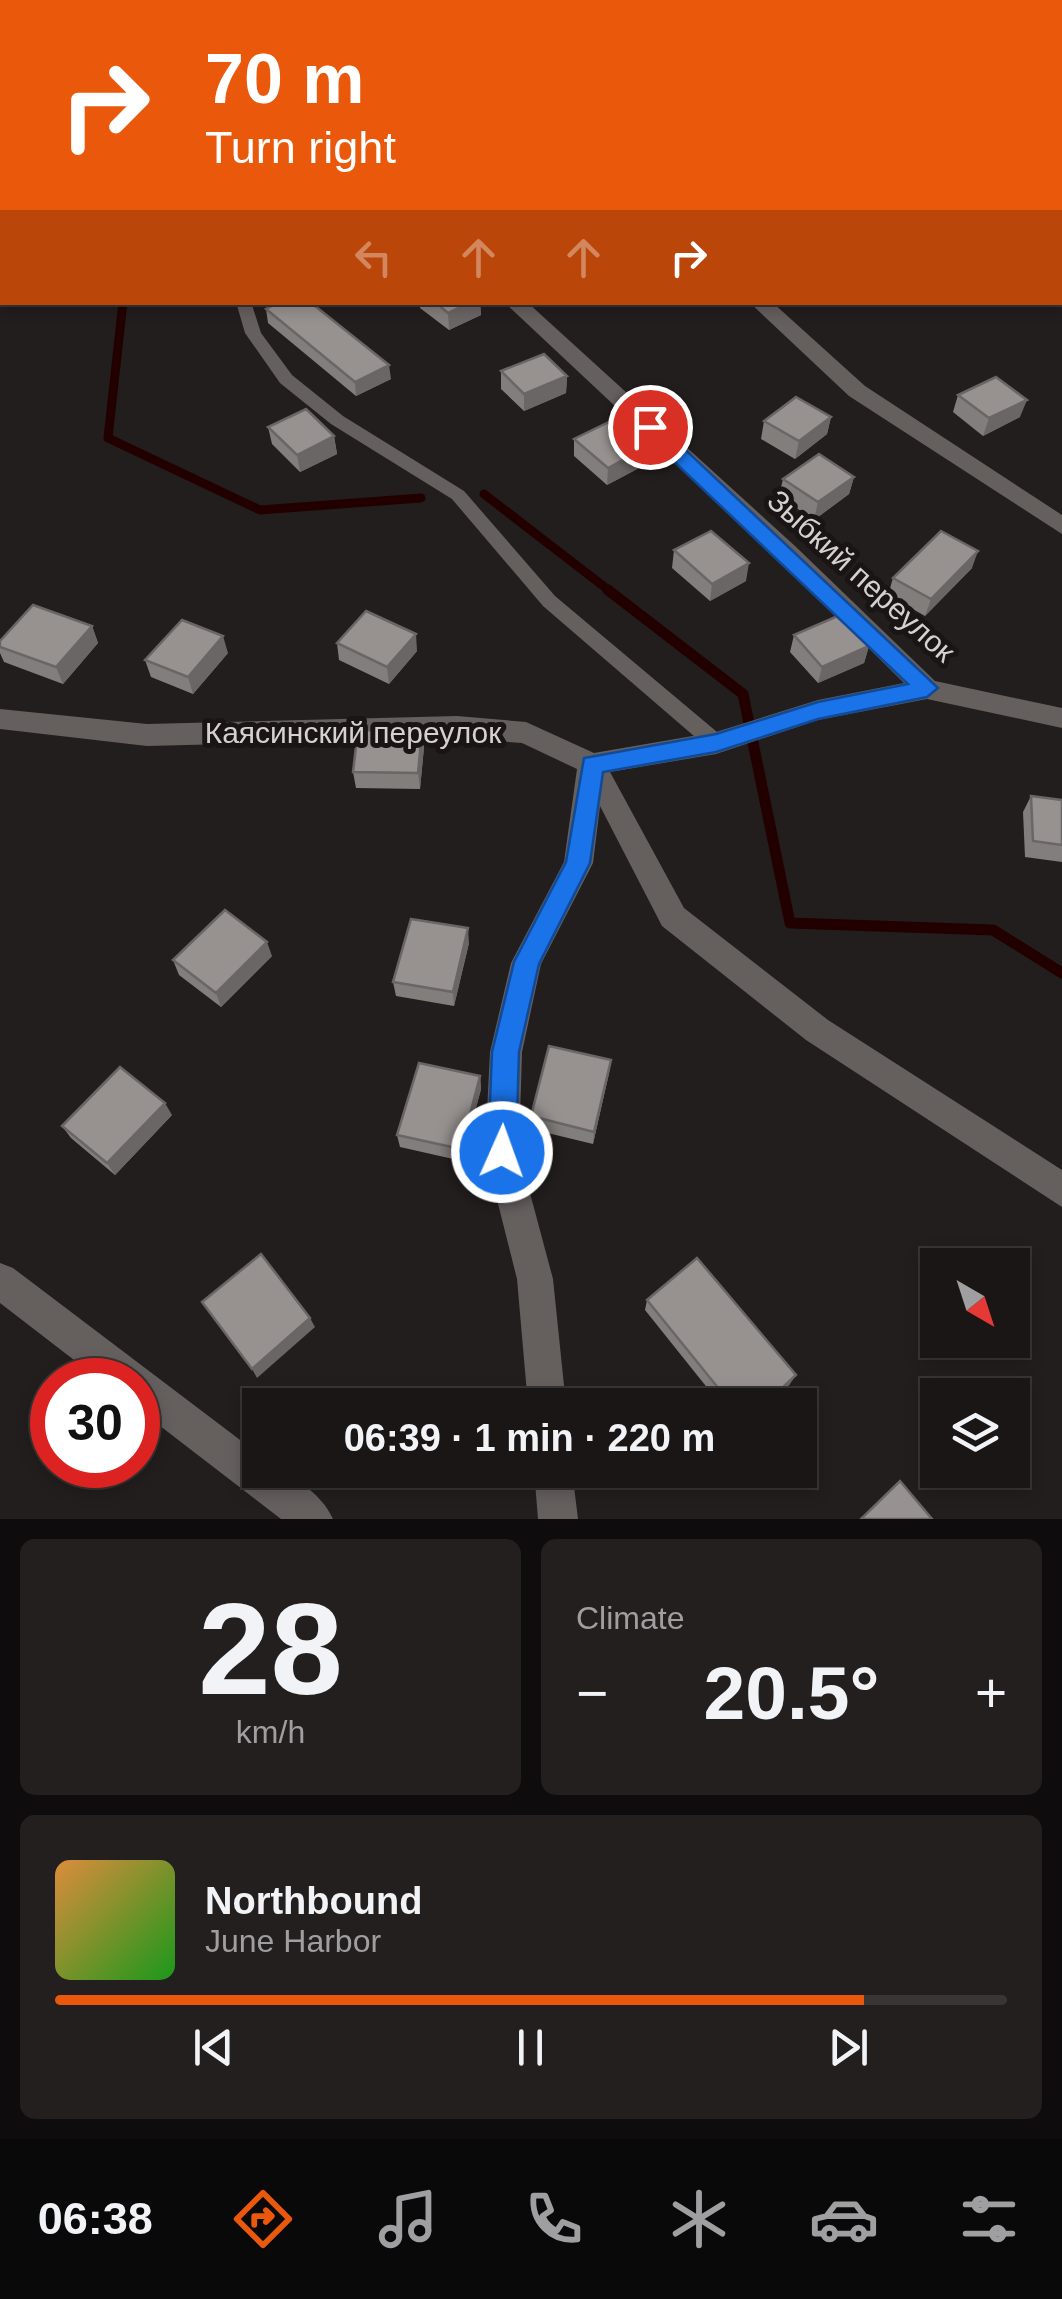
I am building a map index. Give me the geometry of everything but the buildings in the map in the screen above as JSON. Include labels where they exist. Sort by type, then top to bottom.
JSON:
[{"type":"street","name":"Зыбкий переулок","points":[[517,305],[786,552],[927,688],[1062,718]]},
{"type":"street","points":[[762,305],[857,391],[1062,526]]},
{"type":"street","points":[[592,764],[722,742],[818,710],[927,688]]},
{"type":"street","name":"Каясинский переулок","points":[[0,719],[147,735],[457,727],[526,733],[592,764]]},
{"type":"street","points":[[592,764],[673,917],[817,1030],[1062,1190]]},
{"type":"street","points":[[545,1388],[535,1279],[502,1152],[506,1052],[526,962],[578,863],[592,764]]},
{"type":"street","points":[[0,1281],[101,1358]]},
{"type":"street","points":[[160,1403],[313,1519]]},
{"type":"street","points":[[555,1488],[558,1519]]},
{"type":"lane","points":[[244,305],[253,333],[286,380],[337,420],[458,495],[549,601],[722,742]]},
{"type":"waterway","points":[[123,305],[108,438],[260,510],[421,498]]},
{"type":"waterway","points":[[484,494],[611,592]]},
{"type":"waterway","points":[[608,590],[743,694],[790,923],[993,930],[1062,973]]},
{"type":"route","points":[[502,1152],[506,1052],[526,962],[578,863],[592,764],[716,743],[818,710],[927,688],[650,427]]}]
